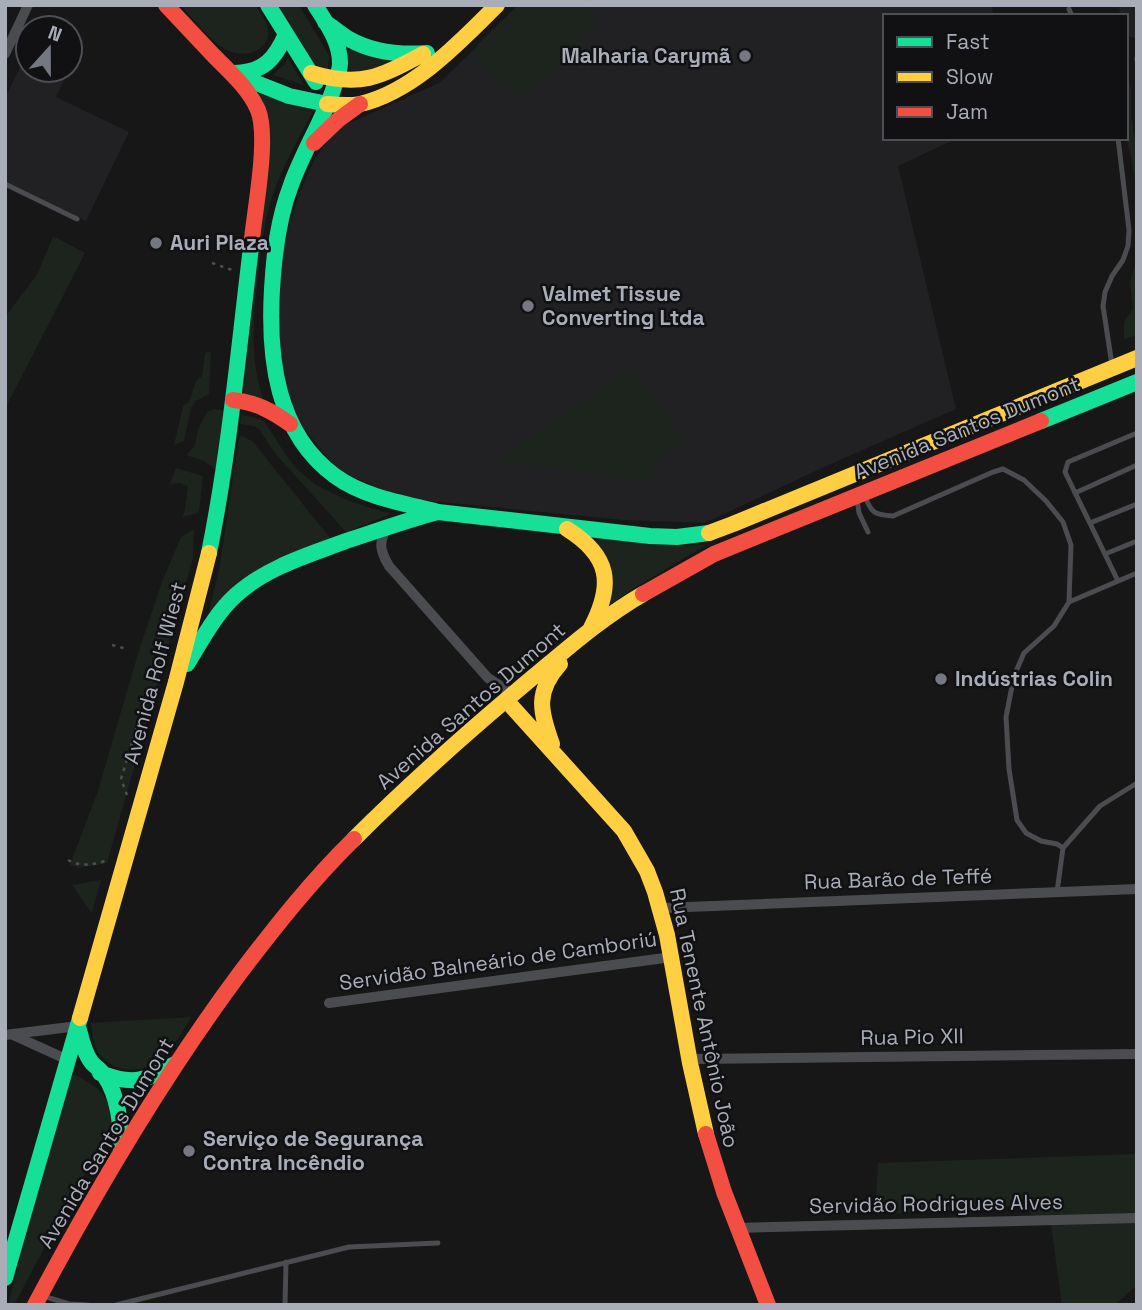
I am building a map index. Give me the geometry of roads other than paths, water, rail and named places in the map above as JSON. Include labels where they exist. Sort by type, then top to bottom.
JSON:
[{"type":"main road","name":"Avenida Rolf Wiest","points":[[7,1269],[204,576],[215,527],[233,400],[262,139],[258,111],[231,73],[166,5]]},
{"type":"main road","points":[[268,5],[311,73],[327,104]]},
{"type":"main road","points":[[315,5],[337,41],[340,71],[289,188],[282,211],[274,258],[269,316],[275,382],[290,424],[304,446],[335,476],[372,494],[438,512]]},
{"type":"main road","points":[[304,153],[323,133],[360,104],[398,88],[454,48],[498,5]]},
{"type":"main road","points":[[325,22],[349,39],[374,48],[423,54],[454,48]]},
{"type":"main road","points":[[231,73],[244,74],[266,65],[275,56],[286,34]]},
{"type":"main road","points":[[311,73],[352,82],[374,78],[423,54]]},
{"type":"main road","points":[[231,73],[289,96],[327,104],[360,104]]},
{"type":"main road","name":"Avenida Santos Dumont","points":[[438,512],[650,536],[700,536],[1137,358]]},
{"type":"main road","name":"Avenida Santos Dumont","points":[[38,1300],[121,1151],[178,1062],[272,931],[339,853],[396,797],[509,697],[590,630],[639,596],[714,554],[1137,382]]},
{"type":"main road","points":[[233,400],[263,406],[290,424]]},
{"type":"main road","points":[[176,682],[216,618],[237,594],[253,582],[293,561],[387,525],[438,512]]},
{"type":"main road","points":[[561,526],[586,541],[594,550],[604,572],[605,596],[590,630]]},
{"type":"main road","points":[[558,757],[541,710],[545,681],[560,664],[619,617],[639,596]]},
{"type":"main road","name":"Rua Tenente Antônio João","points":[[509,697],[624,831],[649,874],[662,908],[688,1059],[703,1124],[736,1228],[768,1305]]},
{"type":"main road","points":[[78,1026],[87,1055],[103,1074],[119,1112],[121,1151]]},
{"type":"main road","points":[[68,1060],[122,1081],[146,1079],[178,1062]]},
{"type":"street","points":[[5,54],[28,5]]},
{"type":"street","name":"Rua Tenente Antônio João","points":[[387,525],[382,536],[381,549],[389,566],[488,678],[509,697]]},
{"type":"street","name":"Rua Barão de Teffé","points":[[662,908],[1137,889]]},
{"type":"street","name":"Servidão Balneário de Camboriú","points":[[329,1003],[672,957]]},
{"type":"street","points":[[9,1035],[78,1026]]},
{"type":"street","points":[[9,1035],[68,1060]]},
{"type":"street","name":"Rua Pio XII","points":[[688,1059],[1137,1054]]},
{"type":"street","name":"Servidão Rodrigues Alves","points":[[736,1228],[1137,1218]]},
{"type":"lane","points":[[1069,9],[1071,14]]},
{"type":"lane","points":[[1112,368],[1103,306],[1105,292],[1128,246],[1129,230],[1118,140]]},
{"type":"lane","points":[[5,184],[77,219]]},
{"type":"lane","points":[[1118,581],[1065,472],[1068,462],[1137,433]]},
{"type":"lane","points":[[1075,493],[1137,465]]},
{"type":"lane","points":[[860,494],[869,509],[879,515],[893,516],[1003,469],[1024,480],[1063,522],[1071,545],[1069,602],[1054,626],[1024,653],[1014,676],[1006,717],[1009,769],[1017,820],[1026,833],[1063,848]]},
{"type":"lane","points":[[860,494],[859,513],[868,532]]},
{"type":"lane","points":[[1090,523],[1137,504]]},
{"type":"lane","points":[[1105,554],[1137,541]]},
{"type":"lane","points":[[1069,602],[1137,573]]},
{"type":"lane","points":[[1058,892],[1063,848],[1100,806],[1137,783]]},
{"type":"lane","points":[[116,1305],[349,1247],[438,1243]]},
{"type":"lane","points":[[285,1305],[286,1262]]},
{"type":"lane","points":[[38,1300],[88,1305]]},
{"type":"place","name":"Malharia Carymã","points":[[745,56]]},
{"type":"place","name":"Auri Plaza","points":[[156,243]]},
{"type":"place","name":"Valmet Tissue Converting Ltda","points":[[528,306]]},
{"type":"place","name":"Indústrias Colin","points":[[941,679]]},
{"type":"place","name":"Serviço de Segurança Contra Incêndio","points":[[189,1151]]}]
